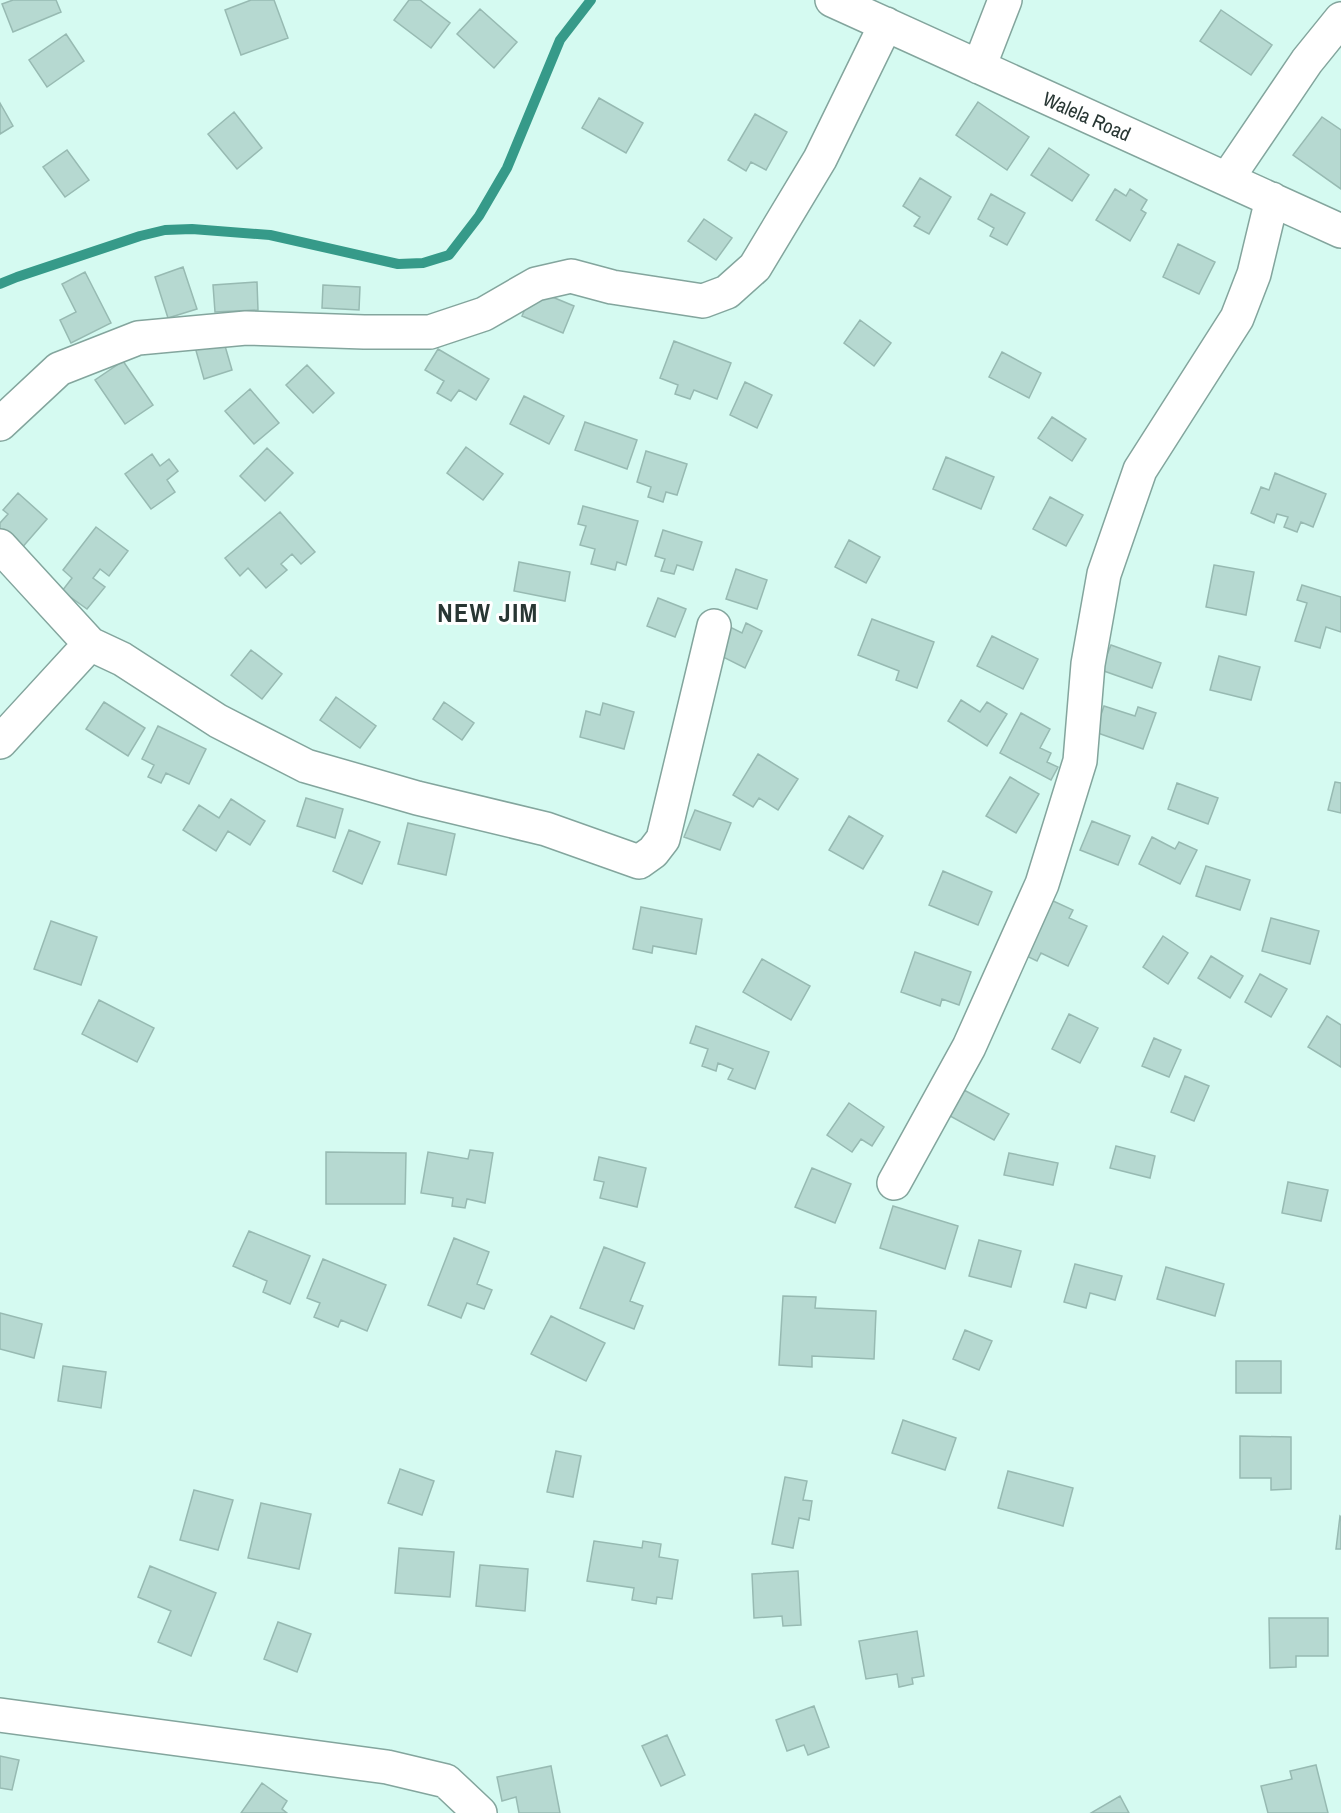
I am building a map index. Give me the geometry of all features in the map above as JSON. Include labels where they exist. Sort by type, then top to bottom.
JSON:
[{"type":"street","name":"Walela Road","points":[[832,0],[1341,231]]},
{"type":"street","points":[[978,67],[1005,0]]},
{"type":"street","points":[[1227,179],[1307,61],[1341,18]]},
{"type":"street","points":[[0,424],[58,369],[138,338],[246,328],[430,332],[484,314],[536,284],[571,276],[612,287],[703,301],[727,292],[755,267],[820,159],[885,24]]},
{"type":"street","points":[[894,1183],[969,1047],[1042,884],[1080,761],[1088,664],[1104,574],[1140,470],[1237,318],[1254,274],[1272,199]]},
{"type":"street","points":[[0,546],[90,644],[122,659],[218,721],[306,766],[417,798],[546,829],[639,862],[653,852],[663,839],[714,626]]},
{"type":"street","points":[[0,742],[90,644]]},
{"type":"street","points":[[0,1715],[387,1767],[446,1780],[480,1813]]},
{"type":"building","points":[[13,0],[56,0],[61,12],[13,32],[2,4]]},
{"type":"building","points":[[251,0],[274,0],[288,38],[241,55],[225,10]]},
{"type":"building","points":[[409,0],[420,0],[450,23],[431,48],[394,20]]},
{"type":"building","points":[[480,9],[517,42],[494,68],[457,34]]},
{"type":"building","points":[[1221,10],[1272,45],[1251,75],[1200,41]]},
{"type":"building","points":[[66,34],[84,61],[47,87],[29,60]]},
{"type":"building","points":[[599,98],[643,123],[626,153],[582,128]]},
{"type":"building","points":[[978,102],[1029,137],[1007,170],[956,135]]},
{"type":"building","points":[[0,103],[13,126],[0,134]]},
{"type":"building","points":[[234,112],[262,148],[237,169],[208,134]]},
{"type":"building","points":[[755,114],[787,132],[766,170],[751,162],[746,171],[728,160]]},
{"type":"building","points":[[1322,117],[1341,130],[1341,189],[1293,155]]},
{"type":"building","points":[[1049,148],[1089,175],[1072,201],[1031,175]]},
{"type":"building","points":[[67,150],[89,180],[65,197],[43,167]]},
{"type":"building","points":[[920,178],[951,197],[929,234],[914,226],[920,217],[903,206]]},
{"type":"building","points":[[1115,189],[1126,196],[1130,189],[1147,200],[1141,210],[1146,213],[1130,241],[1096,220]]},
{"type":"building","points":[[991,194],[1025,213],[1007,245],[990,236],[994,228],[978,219]]},
{"type":"building","points":[[704,219],[732,238],[716,260],[688,241]]},
{"type":"building","points":[[1178,244],[1215,262],[1199,294],[1163,277]]},
{"type":"building","points":[[183,267],[197,309],[168,318],[155,277]]},
{"type":"building","points":[[85,272],[111,323],[71,343],[60,320],[76,312],[62,284]]},
{"type":"building","points":[[257,282],[258,310],[215,312],[213,285]]},
{"type":"building","points":[[323,285],[360,287],[359,310],[322,308]]},
{"type":"building","points":[[533,289],[574,306],[563,333],[522,316]]},
{"type":"building","points":[[860,320],[891,343],[874,366],[844,343]]},
{"type":"building","points":[[223,339],[232,370],[204,379],[195,347]]},
{"type":"building","points":[[674,341],[731,363],[717,399],[694,390],[690,399],[675,394],[678,385],[660,378]]},
{"type":"building","points":[[438,349],[489,379],[476,400],[459,390],[451,401],[437,393],[444,381],[425,370]]},
{"type":"building","points":[[1002,352],[1041,373],[1029,398],[989,377]]},
{"type":"building","points":[[123,361],[153,405],[125,424],[95,380]]},
{"type":"building","points":[[307,365],[334,393],[313,413],[286,385]]},
{"type":"building","points":[[745,382],[772,395],[757,428],[730,415]]},
{"type":"building","points":[[250,389],[279,423],[254,444],[225,411]]},
{"type":"building","points":[[524,396],[564,416],[549,444],[510,424]]},
{"type":"building","points":[[1052,417],[1086,439],[1072,461],[1038,438]]},
{"type":"building","points":[[585,422],[637,440],[627,469],[575,450]]},
{"type":"building","points":[[466,447],[503,474],[483,500],[447,473]]},
{"type":"building","points":[[267,448],[293,473],[265,501],[240,476]]},
{"type":"building","points":[[646,451],[687,464],[677,495],[666,492],[663,502],[648,497],[651,487],[637,482]]},
{"type":"building","points":[[152,454],[160,466],[169,459],[178,471],[167,480],[175,492],[151,509],[125,474]]},
{"type":"building","points":[[946,457],[994,477],[981,509],[933,489]]},
{"type":"building","points":[[1275,473],[1326,494],[1313,527],[1301,522],[1297,532],[1284,527],[1288,517],[1277,514],[1274,523],[1251,513],[1261,487],[1269,490]]},
{"type":"building","points":[[18,493],[47,519],[20,550],[0,532],[0,523],[8,514],[3,510]]},
{"type":"building","points":[[1050,497],[1083,515],[1066,546],[1033,529]]},
{"type":"building","points":[[583,506],[638,521],[626,565],[617,562],[615,570],[591,564],[595,549],[580,545],[586,526],[578,524]]},
{"type":"building","points":[[280,512],[315,552],[301,564],[292,554],[281,564],[287,570],[266,588],[248,568],[240,576],[225,558]]},
{"type":"building","points":[[96,527],[128,551],[109,576],[100,569],[93,578],[105,587],[87,609],[62,591],[72,578],[63,570]]},
{"type":"building","points":[[663,530],[702,542],[693,570],[677,565],[674,574],[661,571],[665,559],[655,556]]},
{"type":"building","points":[[849,540],[880,557],[866,583],[835,567]]},
{"type":"building","points":[[519,562],[570,572],[565,601],[514,591]]},
{"type":"building","points":[[1214,565],[1254,572],[1246,615],[1206,607]]},
{"type":"building","points":[[736,569],[767,580],[757,609],[726,599]]},
{"type":"building","points":[[1302,585],[1341,597],[1341,632],[1326,627],[1320,648],[1295,641],[1307,603],[1297,600]]},
{"type":"building","points":[[658,598],[686,609],[675,637],[647,626]]},
{"type":"building","points":[[872,619],[934,642],[917,688],[896,680],[899,671],[858,655]]},
{"type":"building","points":[[746,623],[762,631],[745,668],[717,654],[730,627],[742,633]]},
{"type":"building","points":[[992,636],[1038,659],[1023,689],[977,666]]},
{"type":"building","points":[[1111,645],[1161,663],[1152,688],[1101,670]]},
{"type":"building","points":[[251,650],[282,674],[262,699],[231,675]]},
{"type":"building","points":[[1219,656],[1260,667],[1251,700],[1210,690]]},
{"type":"building","points":[[336,697],[376,726],[360,748],[320,720]]},
{"type":"building","points":[[961,700],[980,712],[987,702],[1007,714],[987,746],[948,721]]},
{"type":"building","points":[[104,702],[145,728],[128,756],[86,729]]},
{"type":"building","points":[[444,702],[474,723],[462,740],[433,719]]},
{"type":"building","points":[[603,703],[634,712],[624,749],[580,737],[586,711],[600,715]]},
{"type":"building","points":[[1104,706],[1135,716],[1138,707],[1156,713],[1143,749],[1095,732]]},
{"type":"building","points":[[1021,713],[1050,729],[1040,748],[1051,753],[1047,762],[1058,767],[1051,780],[1000,753]]},
{"type":"building","points":[[158,726],[206,749],[189,784],[166,773],[161,783],[148,777],[154,765],[142,759]]},
{"type":"building","points":[[758,754],[798,779],[778,810],[759,798],[753,807],[733,795]]},
{"type":"building","points":[[1010,777],[1039,794],[1016,833],[986,816]]},
{"type":"building","points":[[1335,782],[1341,783],[1341,813],[1328,810]]},
{"type":"building","points":[[1177,783],[1218,798],[1208,824],[1168,809]]},
{"type":"building","points":[[306,798],[343,809],[335,838],[297,826]]},
{"type":"building","points":[[231,799],[265,821],[250,845],[228,831],[216,851],[183,830],[199,805],[219,818]]},
{"type":"building","points":[[695,810],[731,823],[720,850],[684,837]]},
{"type":"building","points":[[849,816],[883,836],[863,869],[829,850]]},
{"type":"building","points":[[1092,821],[1130,836],[1118,865],[1080,850]]},
{"type":"building","points":[[408,823],[455,834],[446,875],[398,864]]},
{"type":"building","points":[[349,830],[380,842],[362,884],[333,871]]},
{"type":"building","points":[[1152,837],[1175,849],[1179,842],[1197,850],[1180,884],[1139,864]]},
{"type":"building","points":[[1206,866],[1250,880],[1240,910],[1196,896]]},
{"type":"building","points":[[943,871],[992,892],[978,925],[929,905]]},
{"type":"building","points":[[1051,900],[1073,910],[1069,918],[1087,926],[1068,966],[1041,953],[1037,961],[1016,951]]},
{"type":"building","points":[[641,907],[702,919],[696,954],[653,946],[652,953],[633,949]]},
{"type":"building","points":[[1271,918],[1319,931],[1310,964],[1262,951]]},
{"type":"building","points":[[51,921],[97,937],[81,985],[34,969]]},
{"type":"building","points":[[1163,936],[1188,953],[1168,984],[1143,967]]},
{"type":"building","points":[[915,952],[971,972],[959,1005],[942,999],[940,1006],[901,992]]},
{"type":"building","points":[[1211,956],[1243,976],[1230,998],[1198,978]]},
{"type":"building","points":[[762,959],[810,986],[791,1020],[743,992]]},
{"type":"building","points":[[1260,974],[1287,989],[1271,1017],[1245,1002]]},
{"type":"building","points":[[99,1000],[154,1028],[137,1062],[82,1034]]},
{"type":"building","points":[[1069,1014],[1098,1028],[1080,1063],[1052,1049]]},
{"type":"building","points":[[1327,1016],[1341,1025],[1341,1067],[1308,1047]]},
{"type":"building","points":[[696,1026],[769,1052],[755,1089],[728,1079],[733,1069],[718,1063],[716,1071],[702,1066],[708,1049],[690,1043]]},
{"type":"building","points":[[1154,1038],[1181,1050],[1169,1077],[1142,1066]]},
{"type":"building","points":[[1185,1076],[1209,1086],[1194,1121],[1171,1112]]},
{"type":"building","points":[[964,1090],[1009,1114],[994,1140],[950,1116]]},
{"type":"building","points":[[849,1103],[884,1127],[872,1146],[861,1139],[852,1152],[827,1135]]},
{"type":"building","points":[[1116,1146],[1155,1156],[1150,1178],[1110,1168]]},
{"type":"building","points":[[470,1150],[493,1153],[485,1203],[467,1199],[465,1208],[452,1206],[453,1198],[421,1193],[428,1152],[468,1159]]},
{"type":"building","points":[[326,1152],[406,1153],[405,1204],[326,1204]]},
{"type":"building","points":[[1009,1153],[1058,1163],[1053,1185],[1004,1175]]},
{"type":"building","points":[[599,1157],[646,1168],[637,1207],[600,1198],[604,1182],[594,1180]]},
{"type":"building","points":[[812,1168],[851,1184],[835,1223],[795,1207]]},
{"type":"building","points":[[1288,1182],[1328,1190],[1321,1221],[1282,1213]]},
{"type":"building","points":[[893,1206],[958,1226],[945,1269],[880,1248]]},
{"type":"building","points":[[249,1231],[310,1256],[290,1304],[263,1292],[267,1281],[233,1266]]},
{"type":"building","points":[[454,1238],[489,1252],[477,1284],[492,1290],[484,1309],[467,1303],[461,1318],[428,1305]]},
{"type":"building","points":[[979,1240],[1021,1251],[1011,1287],[969,1276]]},
{"type":"building","points":[[604,1247],[645,1263],[630,1301],[643,1306],[634,1329],[580,1308]]},
{"type":"building","points":[[323,1259],[386,1285],[367,1331],[341,1320],[338,1327],[314,1317],[320,1303],[307,1298]]},
{"type":"building","points":[[1075,1264],[1122,1276],[1115,1300],[1090,1293],[1086,1308],[1064,1302]]},
{"type":"building","points":[[1166,1267],[1224,1284],[1215,1316],[1157,1299]]},
{"type":"building","points":[[783,1296],[816,1297],[815,1308],[876,1311],[874,1359],[812,1356],[812,1367],[779,1365]]},
{"type":"building","points":[[0,1313],[42,1324],[34,1358],[0,1349]]},
{"type":"building","points":[[551,1316],[605,1343],[586,1381],[531,1354]]},
{"type":"building","points":[[965,1330],[992,1341],[979,1370],[953,1359]]},
{"type":"building","points":[[1236,1361],[1281,1361],[1281,1393],[1236,1393]]},
{"type":"building","points":[[63,1366],[106,1372],[101,1408],[58,1401]]},
{"type":"building","points":[[903,1420],[956,1438],[945,1470],[892,1453]]},
{"type":"building","points":[[1240,1436],[1291,1437],[1291,1489],[1271,1490],[1271,1478],[1240,1478]]},
{"type":"building","points":[[556,1451],[581,1456],[573,1497],[547,1492]]},
{"type":"building","points":[[400,1469],[434,1481],[422,1515],[388,1503]]},
{"type":"building","points":[[1008,1471],[1073,1488],[1063,1526],[998,1508]]},
{"type":"building","points":[[785,1477],[807,1481],[803,1500],[812,1501],[809,1520],[799,1518],[793,1548],[772,1544]]},
{"type":"building","points":[[194,1490],[233,1500],[218,1550],[180,1540]]},
{"type":"building","points":[[261,1503],[311,1514],[299,1569],[248,1558]]},
{"type":"building","points":[[1340,1516],[1341,1549],[1336,1549]]},
{"type":"building","points":[[594,1541],[642,1548],[643,1541],[661,1544],[659,1557],[678,1560],[672,1599],[657,1597],[656,1604],[632,1600],[634,1588],[587,1581]]},
{"type":"building","points":[[399,1548],[454,1552],[450,1597],[395,1593]]},
{"type":"building","points":[[480,1565],[528,1569],[525,1611],[476,1606]]},
{"type":"building","points":[[150,1566],[216,1593],[191,1656],[158,1642],[171,1611],[138,1597]]},
{"type":"building","points":[[798,1571],[801,1625],[783,1626],[782,1616],[754,1618],[752,1574]]},
{"type":"building","points":[[1269,1618],[1328,1618],[1328,1656],[1296,1656],[1296,1667],[1270,1668]]},
{"type":"building","points":[[278,1622],[311,1634],[297,1672],[264,1659]]},
{"type":"building","points":[[917,1631],[924,1676],[912,1678],[913,1684],[899,1687],[897,1674],[866,1679],[859,1641]]},
{"type":"building","points":[[814,1706],[829,1747],[808,1755],[804,1745],[787,1751],[776,1720]]},
{"type":"building","points":[[667,1735],[685,1775],[661,1786],[642,1746]]},
{"type":"building","points":[[0,1756],[19,1760],[12,1790],[0,1788]]},
{"type":"building","points":[[1316,1765],[1328,1813],[1268,1813],[1261,1786],[1292,1779],[1290,1771]]},
{"type":"building","points":[[551,1766],[560,1813],[519,1813],[516,1797],[502,1801],[497,1777]]},
{"type":"building","points":[[262,1783],[287,1801],[282,1809],[287,1813],[241,1813]]},
{"type":"building","points":[[1120,1796],[1129,1813],[1091,1813]]},
{"type":"waterway","points":[[0,284],[140,236],[165,230],[192,229],[270,235],[398,264],[423,263],[449,255],[479,216],[507,168],[560,40],[591,0]]},
{"type":"district","name":"NEW JIM","points":[[488,612]]}]
